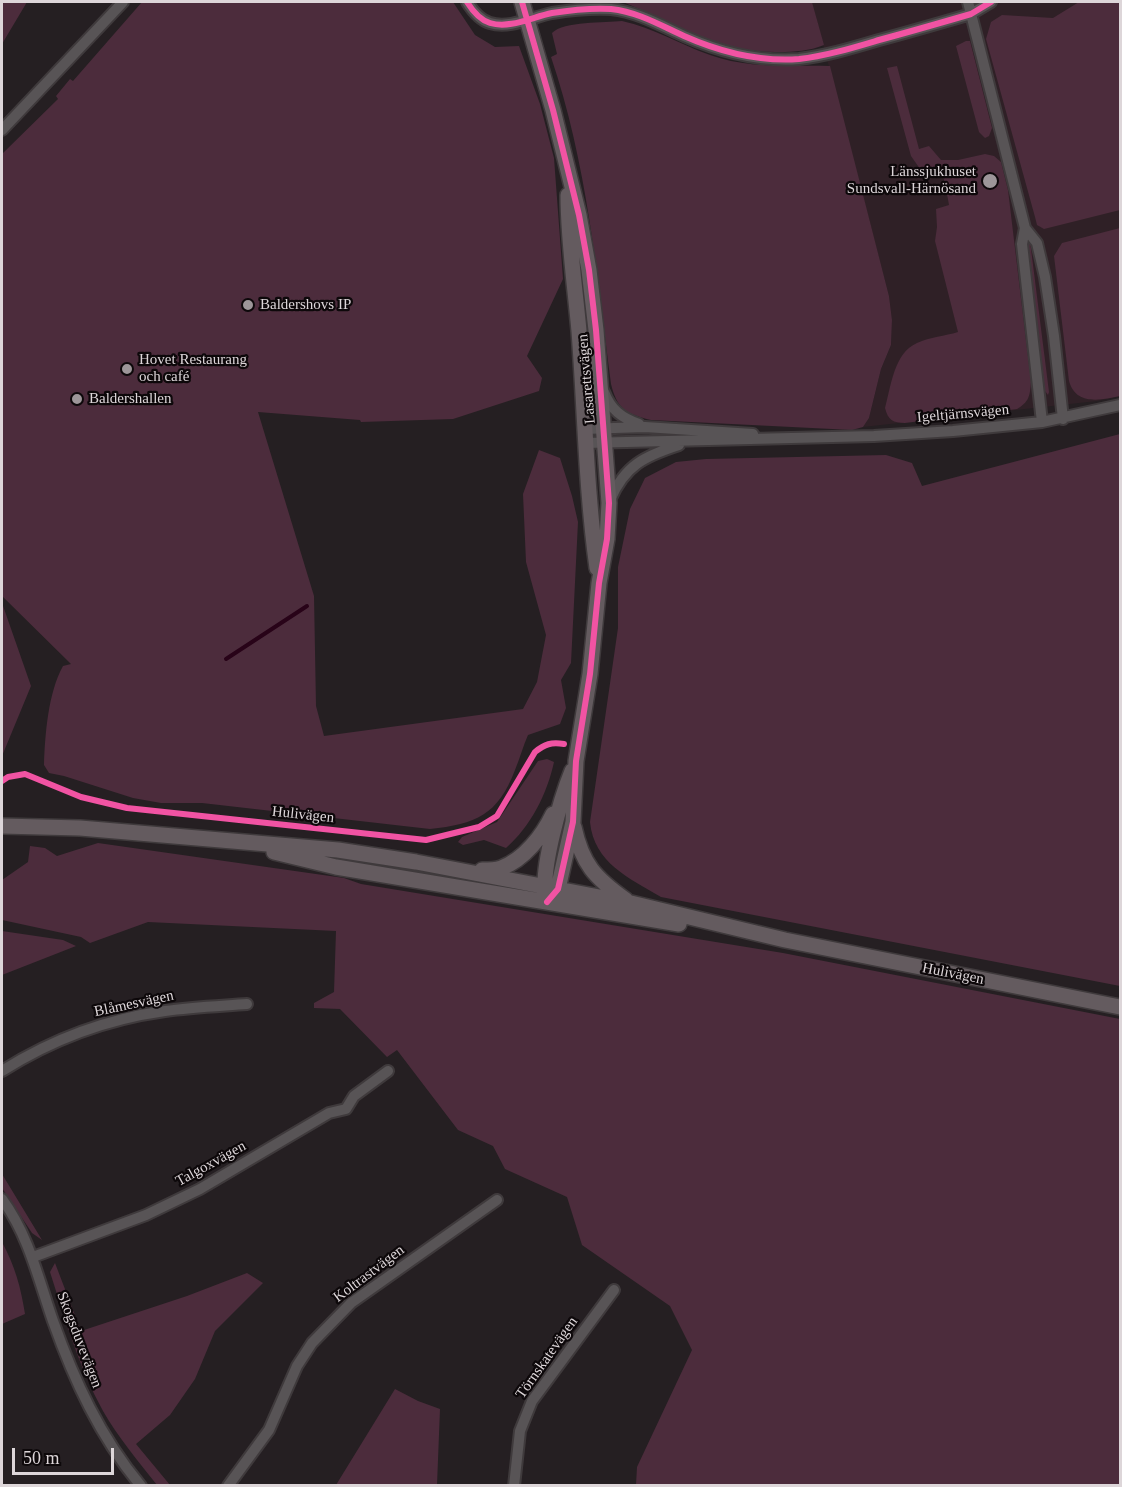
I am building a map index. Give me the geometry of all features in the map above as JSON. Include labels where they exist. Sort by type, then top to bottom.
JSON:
[{"type":"main road","name":"Lasarettsvägen","points":[[522,2],[553,110],[579,215],[589,270],[601,384],[609,503],[607,539],[599,583],[590,674],[576,761],[573,822],[547,902]]},
{"type":"main road","name":"Lasarettsvägen","points":[[568,174],[568,217],[579,332],[584,436],[599,583]]},
{"type":"main road","name":"Lasarettsvägen","points":[[551,888],[563,794],[576,761]]},
{"type":"main road","points":[[467,872],[500,868],[514,862],[531,847],[547,826],[563,794]]},
{"type":"main road","points":[[573,822],[582,856],[592,871],[609,888],[631,903]]},
{"type":"main road","name":"Hulivägen","points":[[2,826],[80,828],[338,850],[631,903],[785,940],[1120,1007]]},
{"type":"main road","name":"Hulivägen","points":[[229,841],[336,867],[785,940]]},
{"type":"street","points":[[2,130],[123,2]]},
{"type":"street","points":[[467,2],[474,12],[488,23],[503,24],[528,21],[551,14],[619,10],[649,19],[684,36],[726,52],[760,59],[798,59],[830,54],[971,14],[991,2]]},
{"type":"street","points":[[968,2],[1025,228],[1036,243],[1045,276],[1063,419]]},
{"type":"street","points":[[1025,228],[1022,244],[1042,422]]},
{"type":"street","name":"Igeltjärnsvägen","points":[[601,384],[615,411],[625,419],[645,427]]},
{"type":"street","name":"Igeltjärnsvägen","points":[[584,436],[604,435],[690,441],[952,431],[1063,419],[1120,405]]},
{"type":"street","name":"Igeltjärnsvägen","points":[[584,436],[604,435],[645,427],[807,438]]},
{"type":"street","name":"Igeltjärnsvägen","points":[[609,503],[616,486],[643,458],[690,441]]},
{"type":"street","name":"Blåmesvägen","points":[[2,1071],[52,1043],[106,1023],[164,1011],[247,1004]]},
{"type":"street","name":"Talgoxvägen","points":[[33,1257],[146,1215],[200,1189],[329,1113],[346,1109],[354,1096],[388,1071]]},
{"type":"street","name":"Skogsduvevägen","points":[[2,1199],[21,1228],[74,1375],[95,1419],[141,1485]]},
{"type":"street","name":"Koltrastvägen","points":[[228,1485],[269,1430],[297,1366],[312,1343],[351,1303],[497,1200]]},
{"type":"street","name":"Törnskatevägen","points":[[514,1485],[520,1431],[532,1401],[614,1290]]},
{"type":"shaded area","points":[[2,2],[27,2],[2,44]]},
{"type":"shaded area","name":"Baldershovs IP","points":[[142,2],[453,2],[475,35],[495,47],[519,46],[540,104],[554,158],[563,279],[527,356],[542,378],[539,391],[453,419],[361,422],[360,420],[258,412],[314,596],[316,706],[324,736],[523,709],[537,682],[546,635],[526,562],[523,494],[539,450],[560,458],[578,522],[571,663],[561,680],[566,708],[560,724],[528,735],[515,770],[501,798],[493,807],[473,820],[430,829],[202,803],[161,803],[133,798],[49,773],[44,765],[46,728],[54,689],[63,666],[71,664],[2,596],[2,154],[58,99],[56,96],[70,79],[73,81]]},
{"type":"shaded area","points":[[623,2],[812,2],[824,45],[807,50],[785,52],[737,48],[699,36]]},
{"type":"shaded area","name":"Länssjukhuset Sundsvall-Härnösand","points":[[812,2],[1120,2],[1120,396],[1097,401],[863,427],[869,418],[881,369],[891,345],[892,320],[889,296]]},
{"type":"shaded area","points":[[1079,2],[1120,2],[1120,210],[1044,229],[1037,225],[986,39],[991,22],[1002,15],[1053,18]]},
{"type":"shaded area","points":[[622,21],[724,59],[769,65],[830,66],[889,296],[892,320],[891,345],[881,369],[869,418],[863,427],[852,430],[651,420],[629,413],[616,399],[611,384],[582,178],[574,137],[551,57],[557,54],[552,33],[558,29],[575,24]]},
{"type":"shaded area","points":[[970,41],[992,128],[989,136],[985,138],[979,132],[956,46]]},
{"type":"shaded area","points":[[897,66],[919,149],[929,146],[941,160],[958,160],[985,154],[994,156],[1001,162],[1008,190],[1031,382],[1028,398],[1017,409],[905,423],[892,420],[886,412],[892,380],[903,354],[922,341],[958,332],[935,241],[936,209],[949,205],[945,183],[943,176],[925,176],[911,156],[887,68]]},
{"type":"shaded area","points":[[1120,228],[1120,396],[1097,400],[1083,398],[1072,389],[1069,381],[1054,256],[1062,243]]},
{"type":"shaded area","points":[[1030,241],[1048,395],[1045,391],[1028,243]]},
{"type":"shaded area","points":[[1120,434],[1120,986],[661,897],[626,876],[606,859],[598,848],[590,822],[618,628],[618,567],[630,509],[645,478],[676,462],[706,459],[886,455],[912,463],[922,486]]},
{"type":"shaded area","points":[[2,603],[31,686],[2,756]]},
{"type":"shaded area","points":[[547,759],[554,762],[537,809],[523,830],[506,848],[484,840],[463,845],[458,842],[462,837],[497,822],[538,761]]},
{"type":"shaded area","points":[[98,843],[344,878],[361,884],[783,953],[1120,1019],[1120,1485],[636,1485],[637,1467],[692,1350],[670,1306],[582,1245],[567,1197],[505,1169],[493,1146],[458,1130],[397,1050],[387,1057],[340,1009],[314,1008],[314,1003],[334,992],[336,931],[148,922],[90,943],[81,937],[2,920],[2,880],[28,862],[30,846],[45,848],[57,856]]},
{"type":"shaded area","points":[[2,931],[63,940],[76,946],[2,975]]},
{"type":"shaded area","points":[[2,1174],[42,1240],[32,1233],[2,1188]]},
{"type":"shaded area","points":[[2,1242],[17,1277],[25,1314],[2,1324]]},
{"type":"shaded area","points":[[55,1263],[81,1331],[187,1296],[247,1273],[263,1283],[215,1331],[195,1379],[170,1415],[136,1444],[170,1485],[157,1485],[128,1449],[94,1395],[73,1343],[50,1272]]},
{"type":"shaded area","points":[[395,1389],[440,1409],[437,1485],[336,1485]]},
{"type":"waterway","points":[[226,659],[307,606]]},
{"type":"cycle path","points":[[467,2],[483,20],[505,25],[552,13],[611,9],[640,16],[698,42],[725,51],[784,60],[809,58],[849,49],[971,14],[991,2]]},
{"type":"cycle path","points":[[522,2],[553,110],[579,215],[589,270],[596,330],[609,503],[607,539],[599,583],[590,674],[576,761],[573,822],[558,889],[547,902]]},
{"type":"cycle path","points":[[2,781],[8,777],[25,774],[81,797],[127,808],[426,840],[479,827],[497,816],[535,752],[548,744],[564,744]]},
{"type":"place","name":"Länssjukhuset Sundsvall-Härnösand","points":[[990,181]]},
{"type":"place","name":"Baldershovs IP","points":[[248,305]]},
{"type":"place","name":"Hovet Restaurang och café","points":[[127,369]]},
{"type":"place","name":"Baldershallen","points":[[77,399]]}]
